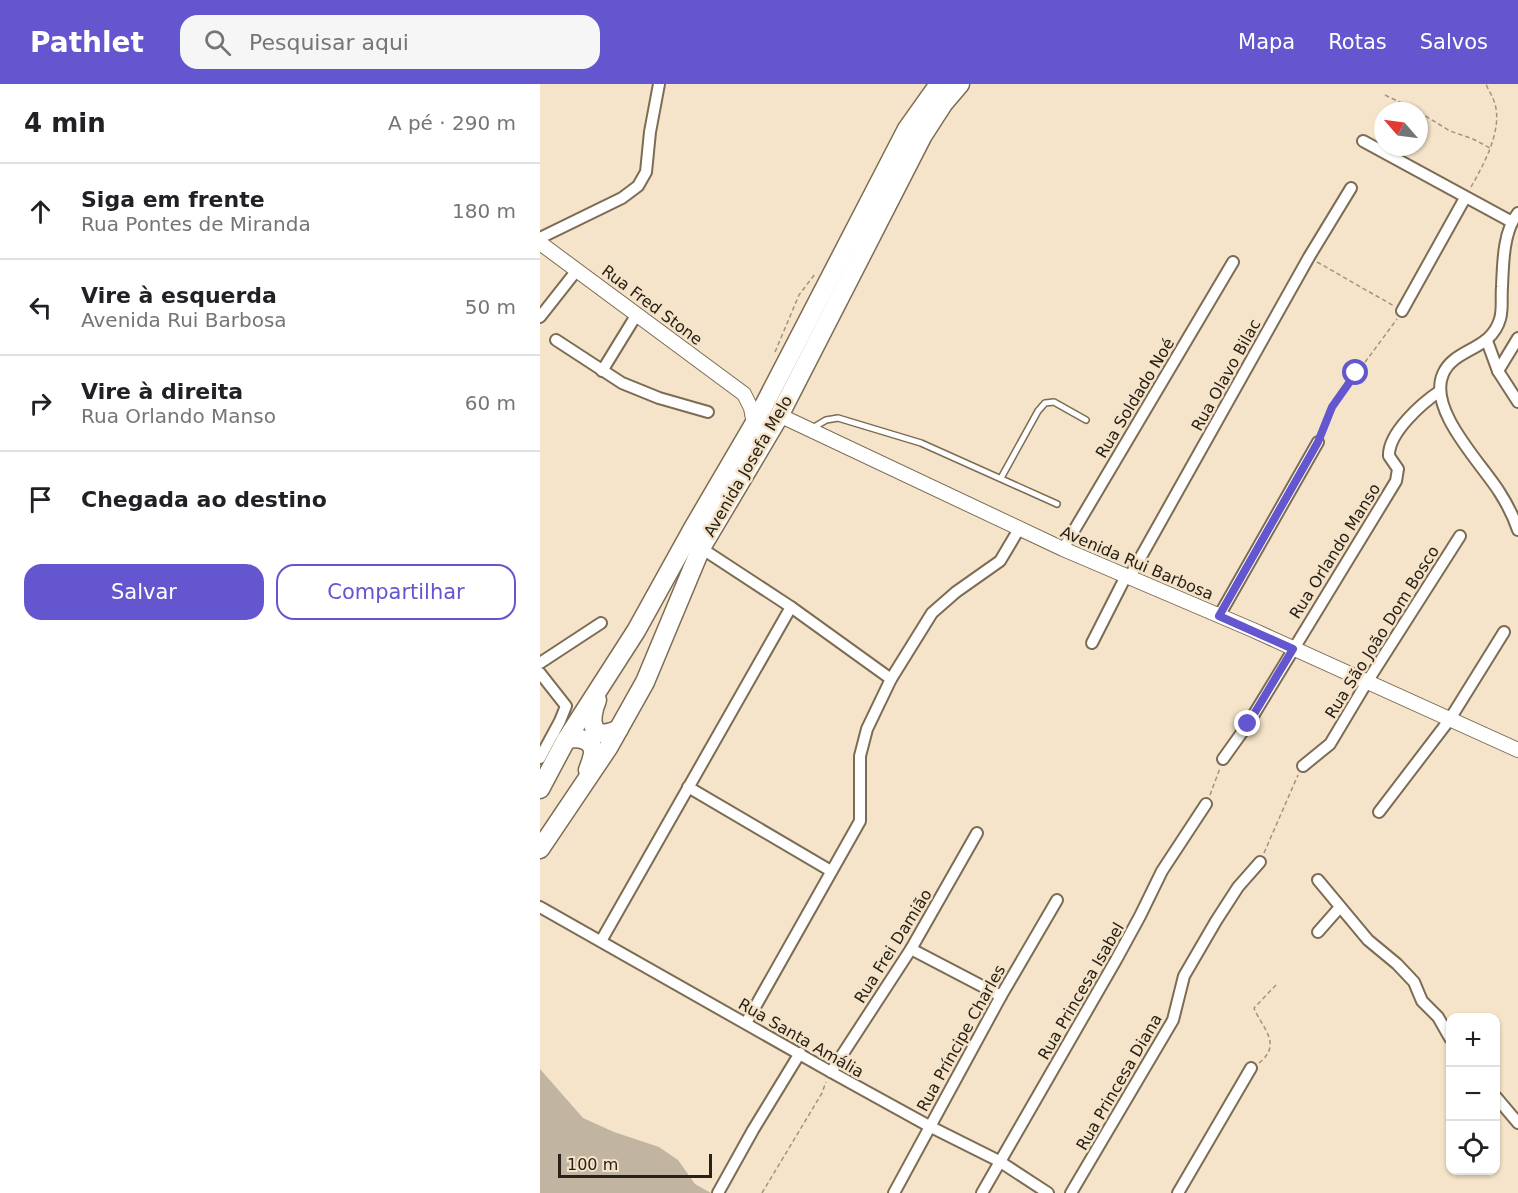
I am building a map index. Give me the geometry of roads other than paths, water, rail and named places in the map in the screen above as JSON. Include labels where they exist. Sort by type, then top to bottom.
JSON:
[{"type":"main road","name":"Avenida Josefa Melo","points":[[540,789],[544,761],[566,740],[636,631],[772,393],[907,129],[939,84]]},
{"type":"main road","name":"Avenida Josefa Melo","points":[[540,849],[620,729],[645,682],[701,548],[779,415],[923,135],[943,104],[960,84]]},
{"type":"main road","points":[[604,681],[592,711],[591,722],[594,728],[602,733],[620,729]]},
{"type":"main road","points":[[566,740],[578,738],[590,743],[593,747],[593,754],[579,791]]},
{"type":"street","points":[[540,238],[622,198],[638,186],[646,172],[650,132],[659,84]]},
{"type":"street","points":[[1363,141],[1466,198],[1515,217],[1506,249],[1500,319],[1496,330],[1487,342],[1450,364],[1442,376],[1440,391],[1446,412],[1454,427],[1501,494],[1518,530]]},
{"type":"street","name":"Rua Olavo Bilac","points":[[1092,643],[1127,577],[1309,257],[1351,188]]},
{"type":"street","points":[[1402,310],[1466,198]]},
{"type":"street","name":"Rua Fred Stone","points":[[540,243],[744,394]]},
{"type":"street","name":"Rua Soldado Noé","points":[[1063,549],[1233,262]]},
{"type":"street","points":[[540,317],[577,270]]},
{"type":"street","points":[[602,371],[637,314]]},
{"type":"street","points":[[1498,370],[1518,339]]},
{"type":"street","points":[[556,340],[622,383],[651,395],[708,412]]},
{"type":"street","points":[[1487,342],[1498,370],[1518,402]]},
{"type":"street","name":"Rua Orlando Manso","points":[[1223,759],[1248,724],[1396,481],[1398,469],[1389,456],[1391,442],[1413,414],[1440,391]]},
{"type":"street","points":[[744,394],[772,393]]},
{"type":"street","points":[[744,394],[750,405],[754,424]]},
{"type":"street","name":"Avenida Rui Barbosa","points":[[779,415],[1063,549],[1518,750]]},
{"type":"street","points":[[1219,616],[1318,442]]},
{"type":"street","points":[[746,1023],[860,821],[860,756],[867,729],[891,679],[932,613],[956,592],[1000,561],[1019,529]]},
{"type":"street","name":"Rua São João Dom Bosco","points":[[1303,766],[1330,744],[1460,536]]},
{"type":"street","points":[[701,548],[791,607],[891,679]]},
{"type":"street","points":[[601,941],[791,607]]},
{"type":"street","points":[[540,663],[601,623]]},
{"type":"street","points":[[1379,812],[1450,719],[1504,632]]},
{"type":"street","points":[[540,672],[566,709],[544,761]]},
{"type":"street","points":[[688,787],[831,871]]},
{"type":"street","name":"Rua Princesa Isabel","points":[[982,1193],[1116,960],[1161,871],[1206,804]]},
{"type":"street","name":"Rua Frei Damião","points":[[831,1072],[911,949],[977,833]]},
{"type":"street","name":"Rua Princesa Diana","points":[[1071,1193],[1173,1020],[1184,976],[1227,904],[1260,862]]},
{"type":"street","points":[[1318,880],[1368,940],[1397,964],[1414,982],[1422,1001],[1438,1017],[1446,1031]]},
{"type":"street","name":"Rua Príncipe Charles","points":[[894,1193],[1001,996],[1057,900]]},
{"type":"street","name":"Rua Santa Amália","points":[[540,907],[831,1072],[929,1126],[999,1161],[1048,1193]]},
{"type":"street","points":[[1318,932],[1340,907]]},
{"type":"street","points":[[911,949],[1001,996]]},
{"type":"street","points":[[717,1193],[800,1053]]},
{"type":"street","points":[[1178,1193],[1251,1068]]},
{"type":"street","points":[[1500,1102],[1518,1124]]},
{"type":"lane","points":[[1001,478],[1038,411],[1046,403],[1054,402],[1086,420]]},
{"type":"lane","points":[[810,430],[826,420],[838,418],[921,443],[1057,504]]}]
